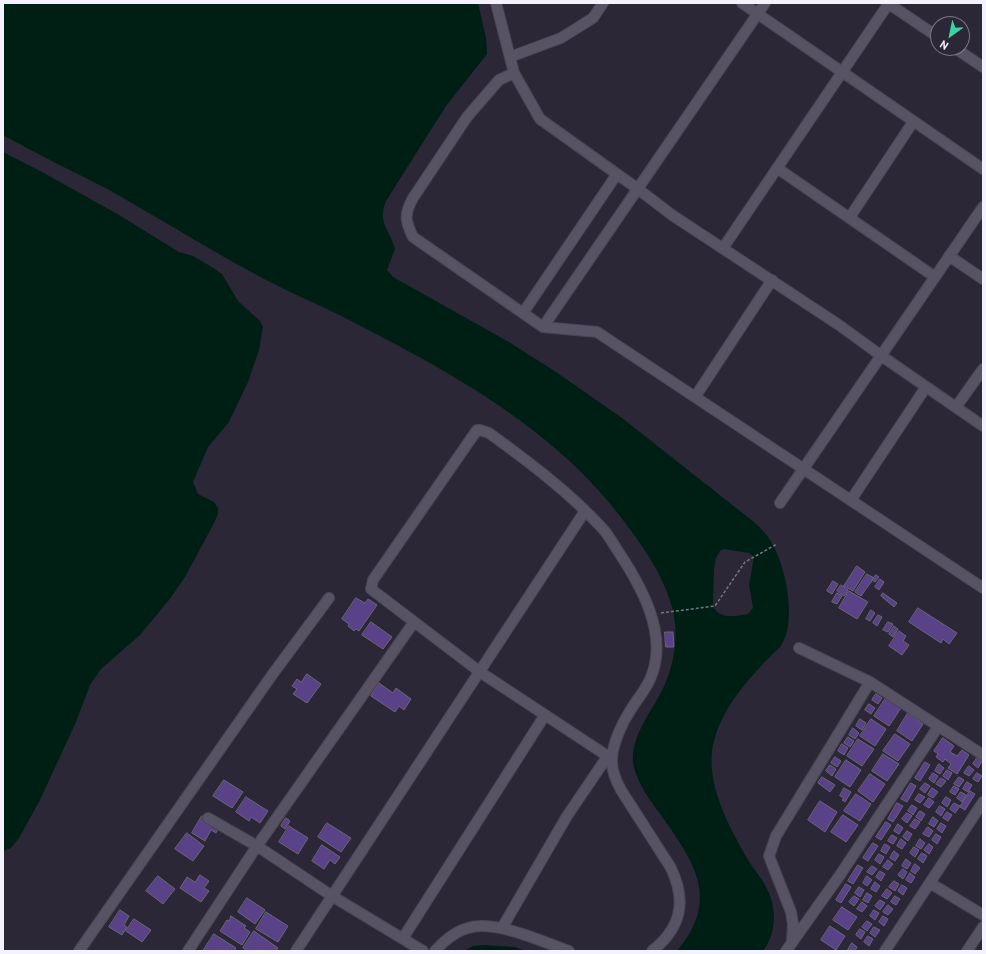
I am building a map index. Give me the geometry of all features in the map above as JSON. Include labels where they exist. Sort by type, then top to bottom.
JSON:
[{"type":"street","points":[[496,3],[514,73],[540,119],[672,215],[839,325],[881,356],[983,426]]},
{"type":"street","points":[[510,58],[562,38],[593,18],[603,3]]},
{"type":"street","points":[[742,3],[983,169]]},
{"type":"street","points":[[543,327],[765,3]]},
{"type":"street","points":[[723,248],[889,3],[930,31]]},
{"type":"street","points":[[966,56],[983,67]]},
{"type":"street","points":[[514,73],[499,80],[467,117],[413,198],[407,209],[406,223],[413,237],[543,327],[597,332],[983,588]]},
{"type":"street","points":[[850,217],[913,122]]},
{"type":"street","points":[[777,168],[935,277]]},
{"type":"street","points":[[523,313],[617,174]]},
{"type":"street","points":[[780,503],[983,207]]},
{"type":"street","points":[[950,256],[983,279]]},
{"type":"street","points":[[695,397],[772,280]]},
{"type":"street","points":[[956,407],[983,369]]},
{"type":"street","points":[[851,500],[926,387]]},
{"type":"street","points":[[502,928],[567,816],[610,758],[626,718],[652,676],[656,654],[656,636],[648,606],[626,562],[603,529],[548,478],[518,454],[489,433],[477,430],[370,586],[374,593],[480,672],[610,758],[620,790],[676,878],[679,907],[677,920],[672,931],[652,951]]},
{"type":"street","points":[[296,951],[585,511]]},
{"type":"street","points":[[79,951],[272,675],[329,598]]},
{"type":"street","points":[[188,951],[258,846],[414,622]]},
{"type":"street","points":[[799,648],[870,682],[983,755]]},
{"type":"street","points":[[789,947],[793,924],[791,912],[769,859],[770,849],[776,836],[870,682]]},
{"type":"street","points":[[403,938],[545,715]]},
{"type":"street","points":[[789,947],[840,875],[938,726]]},
{"type":"street","points":[[885,951],[983,802]]},
{"type":"street","points":[[208,818],[258,846],[332,896],[423,951]]},
{"type":"street","points":[[930,884],[983,915]]},
{"type":"street","points":[[435,951],[450,938],[466,928],[493,926],[569,951]]},
{"type":"street","points":[[967,951],[983,927]]},
{"type":"path","points":[[669,612],[714,606],[745,562],[777,544]]},
{"type":"shaded area","points":[[3,3],[478,3],[486,38],[487,54],[446,106],[386,201],[383,215],[384,221],[395,249],[387,270],[393,277],[509,342],[556,372],[622,418],[754,522],[770,540],[781,564],[788,594],[788,624],[785,637],[780,647],[750,678],[724,715],[714,741],[712,756],[712,772],[720,804],[734,835],[771,898],[774,914],[773,930],[771,937],[763,951],[677,951],[690,932],[698,914],[700,898],[698,881],[684,849],[642,787],[634,768],[633,757],[634,746],[638,735],[665,684],[671,666],[675,646],[674,617],[665,587],[650,558],[604,496],[573,464],[539,435],[503,408],[427,361],[338,314],[279,287],[210,249],[111,191],[3,135]],"holes":[[[724,549],[749,553],[754,557],[749,585],[753,608],[748,614],[733,616],[724,615],[713,606],[714,568],[716,558],[721,550]]]},
{"type":"shaded area","points":[[3,152],[119,215],[179,252],[193,256],[222,274],[238,301],[260,321],[263,327],[259,350],[248,382],[229,422],[208,447],[193,482],[198,494],[214,502],[218,508],[218,514],[213,525],[185,577],[169,600],[140,635],[101,669],[90,685],[76,722],[40,800],[19,838],[11,848],[3,851]]},
{"type":"shaded area","points":[[485,945],[515,947],[525,951],[464,951],[473,946]]},
{"type":"building","points":[[857,566],[865,572],[853,591],[844,586]]},
{"type":"building","points":[[867,574],[874,578],[861,596],[855,592]]},
{"type":"building","points":[[876,575],[879,577],[875,582],[872,580]]},
{"type":"building","points":[[880,579],[884,582],[879,590],[875,587]]},
{"type":"building","points":[[833,581],[838,584],[832,594],[827,591]]},
{"type":"building","points":[[841,585],[848,590],[844,596],[837,591]]},
{"type":"building","points":[[849,591],[868,602],[857,619],[839,608]]},
{"type":"building","points":[[837,593],[842,596],[837,604],[832,602]]},
{"type":"building","points":[[883,593],[897,603],[894,607],[881,596]]},
{"type":"building","points":[[356,598],[365,603],[368,599],[377,605],[359,631],[356,629],[354,631],[348,626],[349,624],[342,619]]},
{"type":"building","points":[[918,608],[957,633],[949,644],[943,639],[941,643],[909,622]]},
{"type":"building","points":[[871,610],[875,613],[870,621],[866,619]]},
{"type":"building","points":[[878,615],[882,617],[877,626],[873,623]]},
{"type":"building","points":[[371,622],[392,637],[383,649],[362,635]]},
{"type":"building","points":[[888,622],[893,624],[888,632],[883,630]]},
{"type":"building","points":[[894,626],[898,629],[893,637],[889,634]]},
{"type":"building","points":[[899,631],[906,636],[903,641],[909,645],[902,655],[889,646]]},
{"type":"building","points":[[665,632],[673,632],[674,647],[666,647]]},
{"type":"building","points":[[307,674],[321,684],[307,703],[293,694],[297,689],[292,686],[297,679],[301,682]]},
{"type":"building","points":[[379,683],[393,693],[396,688],[411,699],[404,710],[399,706],[395,712],[371,696]]},
{"type":"building","points":[[876,694],[882,698],[878,704],[872,700]]},
{"type":"building","points":[[886,698],[901,708],[889,726],[874,716]]},
{"type":"building","points":[[869,704],[875,708],[871,714],[865,710]]},
{"type":"building","points":[[908,713],[923,724],[912,741],[897,731]]},
{"type":"building","points":[[860,719],[866,723],[862,730],[856,726]]},
{"type":"building","points":[[871,719],[886,729],[875,746],[860,736]]},
{"type":"building","points":[[853,728],[859,733],[855,739],[849,735]]},
{"type":"building","points":[[895,734],[910,744],[898,761],[883,751]]},
{"type":"building","points":[[848,737],[854,741],[850,747],[844,743]]},
{"type":"building","points":[[943,738],[954,746],[950,752],[957,756],[962,750],[969,755],[957,774],[948,768],[951,764],[945,759],[943,762],[936,757],[938,754],[934,751]]},
{"type":"building","points":[[858,739],[874,749],[862,766],[847,756]]},
{"type":"building","points":[[842,744],[848,748],[844,755],[838,751]]},
{"type":"building","points":[[883,754],[899,764],[887,781],[872,771]]},
{"type":"building","points":[[835,757],[841,761],[837,767],[831,763]]},
{"type":"building","points":[[977,758],[982,761],[978,768],[973,764]]},
{"type":"building","points":[[846,760],[861,770],[850,787],[835,777]]},
{"type":"building","points":[[925,762],[930,765],[920,781],[915,778]]},
{"type":"building","points":[[939,764],[944,768],[940,774],[935,771]]},
{"type":"building","points":[[830,765],[836,769],[832,776],[826,771]]},
{"type":"building","points":[[969,766],[974,770],[969,776],[964,773]]},
{"type":"building","points":[[947,770],[952,773],[948,780],[943,776]]},
{"type":"building","points":[[933,773],[938,776],[934,783],[929,779]]},
{"type":"building","points":[[977,773],[982,776],[978,782],[973,779]]},
{"type":"building","points":[[870,774],[885,784],[873,802],[858,791]]},
{"type":"building","points":[[822,777],[835,785],[830,792],[818,783]]},
{"type":"building","points":[[959,777],[964,780],[959,787],[954,784]]},
{"type":"building","points":[[941,778],[946,781],[941,787],[936,784]]},
{"type":"building","points":[[224,780],[243,792],[232,808],[213,796]]},
{"type":"building","points":[[967,782],[972,785],[968,792],[963,789]]},
{"type":"building","points":[[911,783],[916,786],[907,802],[901,799]]},
{"type":"building","points":[[925,783],[930,786],[925,793],[920,789]]},
{"type":"building","points":[[954,786],[959,789],[955,795],[950,792]]},
{"type":"building","points":[[844,788],[851,792],[845,802],[842,800],[844,798],[840,796]]},
{"type":"building","points":[[932,788],[938,792],[933,798],[928,795]]},
{"type":"building","points":[[970,791],[975,794],[965,810],[960,807]]},
{"type":"building","points":[[961,792],[966,795],[962,802],[957,798]]},
{"type":"building","points":[[856,794],[871,804],[860,821],[844,811]]},
{"type":"building","points":[[919,794],[925,797],[920,803],[915,800]]},
{"type":"building","points":[[246,797],[268,811],[260,823],[251,817],[249,821],[236,812]]},
{"type":"building","points":[[946,797],[951,800],[947,807],[942,803]]},
{"type":"building","points":[[929,798],[934,802],[929,808],[924,805]]},
{"type":"building","points":[[820,801],[837,812],[825,832],[808,820]]},
{"type":"building","points":[[897,803],[903,806],[893,822],[888,819]]},
{"type":"building","points":[[954,803],[960,806],[955,813],[950,809]]},
{"type":"building","points":[[912,805],[917,808],[913,815],[908,811]]},
{"type":"building","points":[[940,806],[945,809],[941,816],[936,812]]},
{"type":"building","points":[[920,811],[925,814],[921,821],[916,817]]},
{"type":"building","points":[[947,812],[952,815],[948,821],[943,818]]},
{"type":"building","points":[[907,813],[912,816],[907,823],[902,819]]},
{"type":"building","points":[[843,815],[858,825],[846,842],[831,832]]},
{"type":"building","points":[[202,816],[219,826],[216,833],[211,830],[205,841],[192,833]]},
{"type":"building","points":[[933,817],[938,821],[934,827],[929,824]]},
{"type":"building","points":[[286,818],[290,821],[285,829],[281,826]]},
{"type":"building","points":[[915,819],[920,822],[915,829],[910,826]]},
{"type":"building","points":[[886,822],[891,825],[881,840],[876,837]]},
{"type":"building","points":[[327,823],[351,838],[341,852],[318,837]]},
{"type":"building","points":[[941,823],[946,826],[942,833],[937,829]]},
{"type":"building","points":[[898,824],[903,828],[899,834],[894,831]]},
{"type":"building","points":[[289,826],[308,838],[298,854],[279,842]]},
{"type":"building","points":[[928,827],[933,831],[929,837],[923,834]]},
{"type":"building","points":[[907,831],[912,834],[908,841],[903,837]]},
{"type":"building","points":[[187,833],[204,846],[193,861],[175,849]]},
{"type":"building","points":[[936,834],[941,837],[937,844],[932,840]]},
{"type":"building","points":[[892,835],[897,838],[893,844],[888,841]]},
{"type":"building","points":[[901,839],[906,843],[902,849],[897,846]]},
{"type":"building","points":[[920,839],[925,843],[921,849],[916,846]]},
{"type":"building","points":[[873,843],[878,846],[868,861],[863,858]]},
{"type":"building","points":[[885,844],[890,847],[886,854],[881,851]]},
{"type":"building","points":[[929,844],[933,847],[929,854],[924,850]]},
{"type":"building","points":[[322,845],[340,857],[335,864],[330,860],[324,869],[312,861]]},
{"type":"building","points":[[914,847],[919,850],[915,857],[910,853]]},
{"type":"building","points":[[894,851],[899,855],[895,861],[890,858]]},
{"type":"building","points":[[922,853],[927,856],[923,863],[918,859]]},
{"type":"building","points":[[879,854],[884,857],[880,864],[875,860]]},
{"type":"building","points":[[906,859],[911,863],[907,869],[902,866]]},
{"type":"building","points":[[888,860],[893,864],[888,870],[883,867]]},
{"type":"building","points":[[915,864],[920,868],[915,874],[911,871]]},
{"type":"building","points":[[858,865],[863,868],[853,884],[848,881]]},
{"type":"building","points":[[872,866],[877,869],[872,875],[867,872]]},
{"type":"building","points":[[903,869],[907,872],[903,879],[898,875]]},
{"type":"building","points":[[880,871],[885,874],[881,881],[876,877]]},
{"type":"building","points":[[910,873],[915,877],[911,883],[906,880]]},
{"type":"building","points":[[200,875],[209,881],[204,888],[209,891],[201,902],[180,888],[187,877],[195,882]]},
{"type":"building","points":[[158,876],[175,889],[163,904],[146,891]]},
{"type":"building","points":[[867,876],[872,880],[867,886],[863,883]]},
{"type":"building","points":[[894,881],[899,884],[895,891],[889,887]]},
{"type":"building","points":[[875,882],[880,886],[876,892],[871,889]]},
{"type":"building","points":[[846,884],[851,887],[841,903],[836,900]]},
{"type":"building","points":[[902,885],[907,888],[903,895],[898,891]]},
{"type":"building","points":[[859,887],[864,890],[860,897],[855,893]]},
{"type":"building","points":[[887,889],[892,893],[887,899],[882,896]]},
{"type":"building","points":[[867,893],[872,896],[868,903],[863,900]]},
{"type":"building","points":[[854,896],[859,899],[854,906],[849,902]]},
{"type":"building","points":[[895,896],[900,899],[896,905],[891,902]]},
{"type":"building","points":[[247,898],[265,910],[255,924],[238,912]]},
{"type":"building","points":[[880,900],[885,903],[880,910],[875,906]]},
{"type":"building","points":[[862,902],[867,906],[862,912],[857,909]]},
{"type":"building","points":[[888,905],[893,909],[888,915],[883,912]]},
{"type":"building","points":[[842,907],[857,917],[848,930],[833,920]]},
{"type":"building","points":[[120,910],[129,916],[124,925],[127,927],[122,935],[109,927]]},
{"type":"building","points":[[874,910],[879,913],[875,920],[870,916]]},
{"type":"building","points":[[266,912],[288,926],[278,942],[256,929]]},
{"type":"building","points":[[231,916],[246,926],[244,928],[250,932],[242,945],[220,931],[227,920],[229,921]]},
{"type":"building","points":[[883,916],[888,919],[884,926],[879,922]]},
{"type":"building","points":[[134,919],[151,930],[142,942],[126,931]]},
{"type":"building","points":[[867,921],[872,924],[867,931],[862,927]]},
{"type":"building","points":[[830,926],[845,936],[836,950],[821,940]]},
{"type":"building","points":[[874,927],[880,930],[875,937],[870,933]]},
{"type":"building","points":[[860,929],[865,932],[861,939],[856,935]]},
{"type":"building","points":[[254,931],[278,948],[276,951],[247,951],[243,948]]},
{"type":"building","points":[[214,934],[236,948],[234,951],[203,951]]},
{"type":"building","points":[[868,936],[873,939],[869,946],[864,942]]},
{"type":"building","points":[[852,943],[857,947],[855,951],[848,950]]}]
